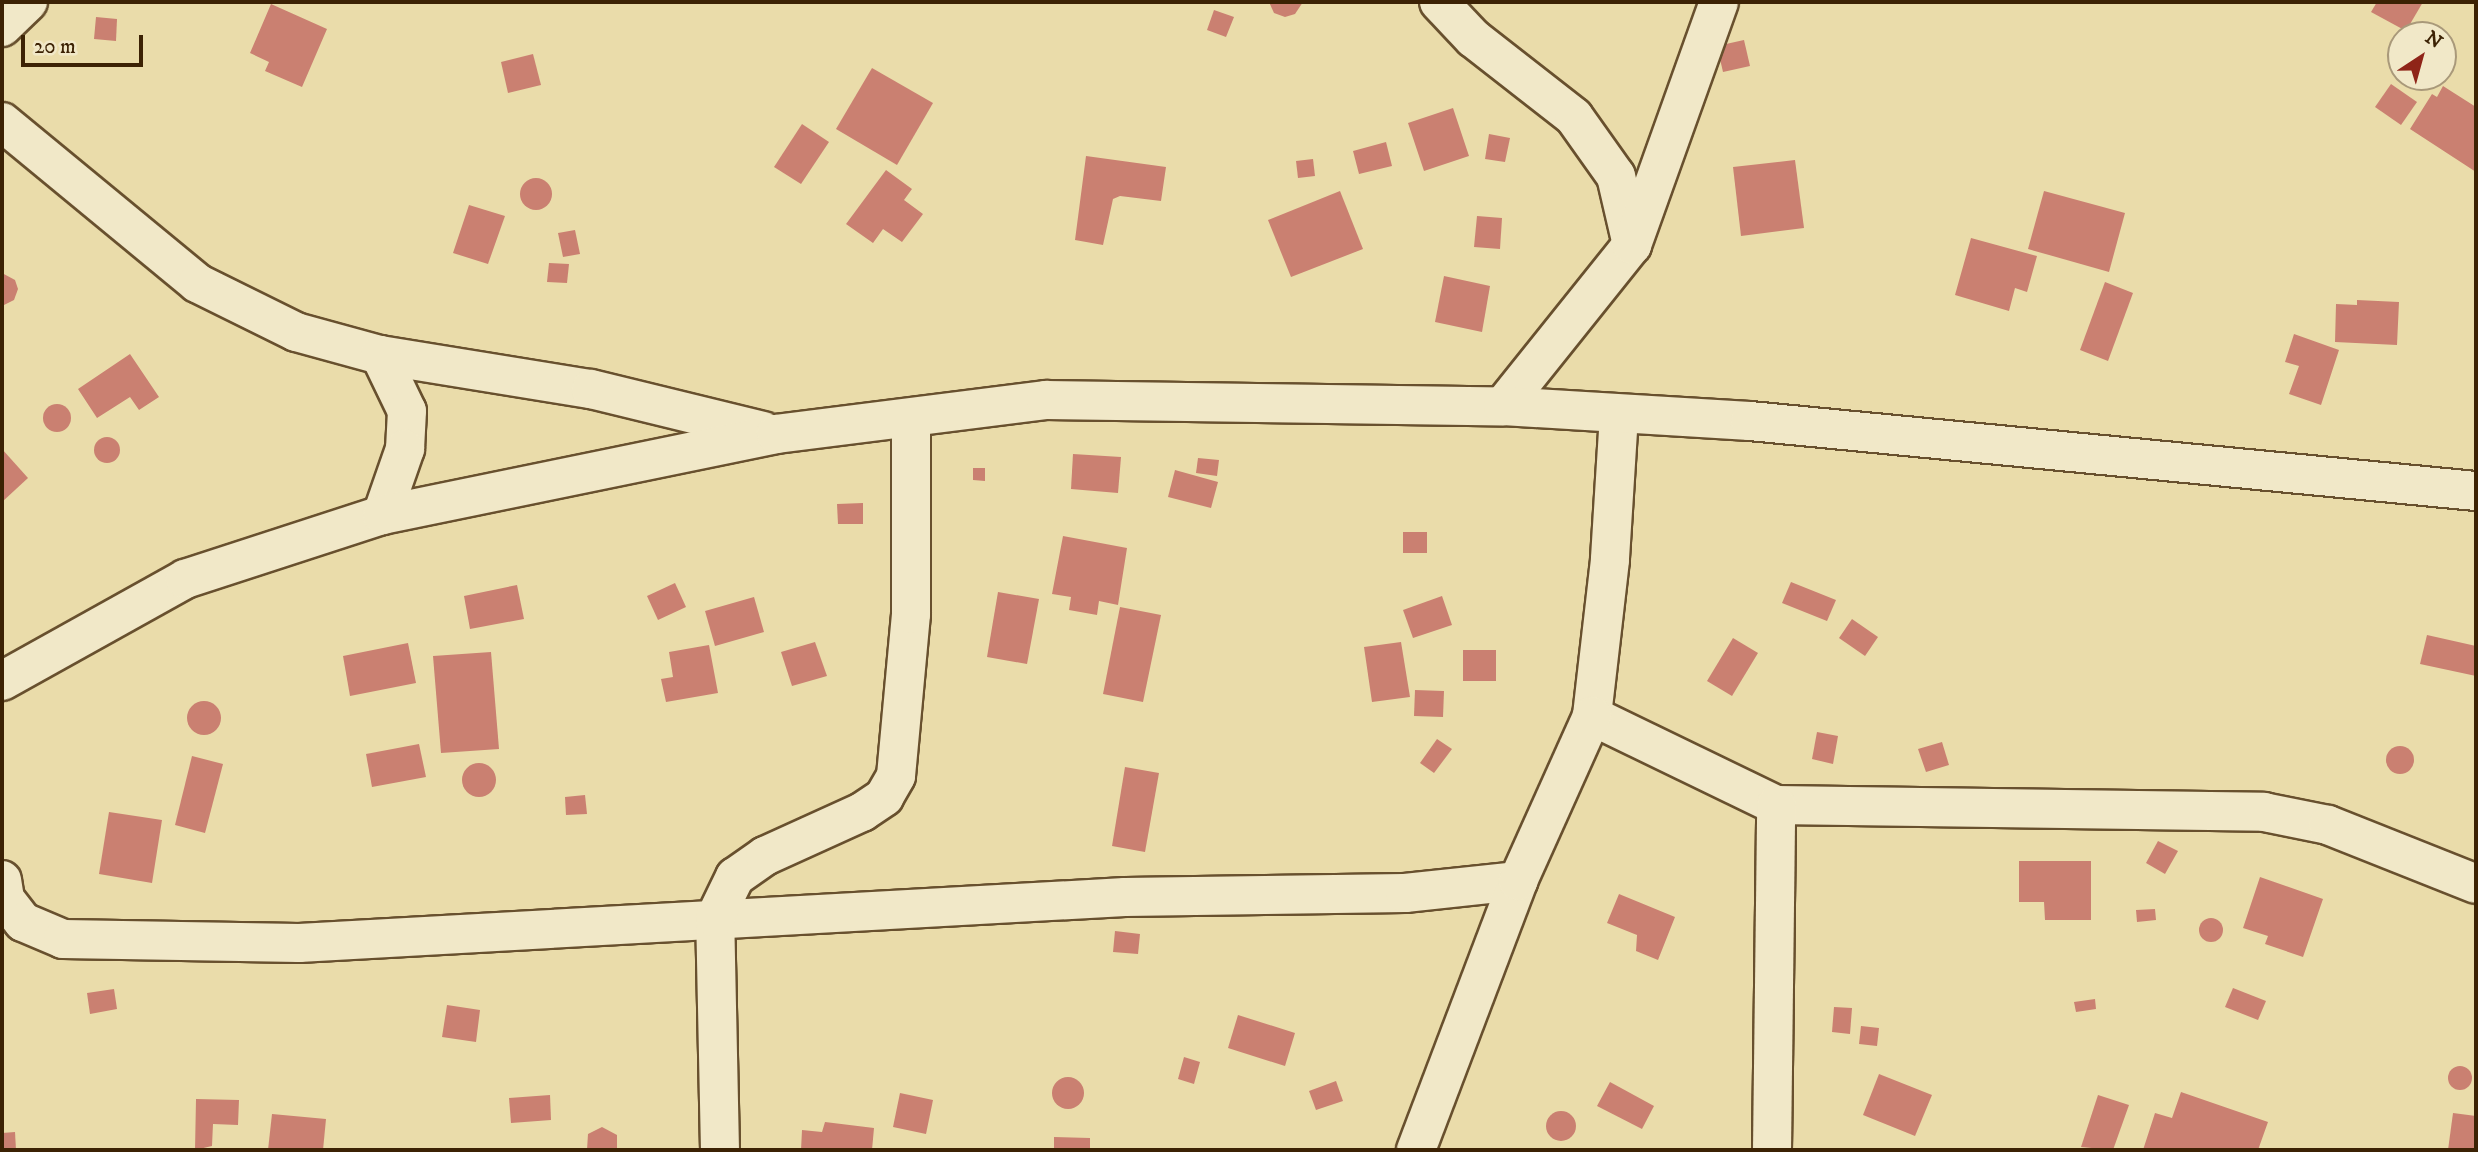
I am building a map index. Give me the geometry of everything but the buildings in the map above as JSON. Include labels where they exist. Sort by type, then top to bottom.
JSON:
[{"type":"street","points":[[2,27],[28,2]]},
{"type":"street","points":[[1439,2],[1473,38],[1574,117],[1616,176],[1632,245]]},
{"type":"street","points":[[1503,406],[1632,245],[1719,2]]},
{"type":"street","points":[[2,122],[197,283],[296,332],[380,355],[591,389],[776,434]]},
{"type":"street","points":[[380,355],[407,411],[405,449],[382,515]]},
{"type":"street","points":[[2,681],[185,579],[382,515],[776,434],[1046,400],[1503,406],[1750,421],[2476,491]]},
{"type":"street","points":[[1416,1150],[1518,881],[1592,716],[1611,560],[1619,415]]},
{"type":"street","points":[[720,1150],[715,918],[735,877],[765,856],[862,812],[884,797],[896,776],[911,614],[911,418]]},
{"type":"street","points":[[1592,716],[1776,805],[2264,812],[2328,825],[2476,884]]},
{"type":"street","points":[[1772,1150],[1776,805]]},
{"type":"street","points":[[2,880],[5,899],[23,922],[63,939],[299,943],[1125,897],[1405,893],[1518,881]]}]
